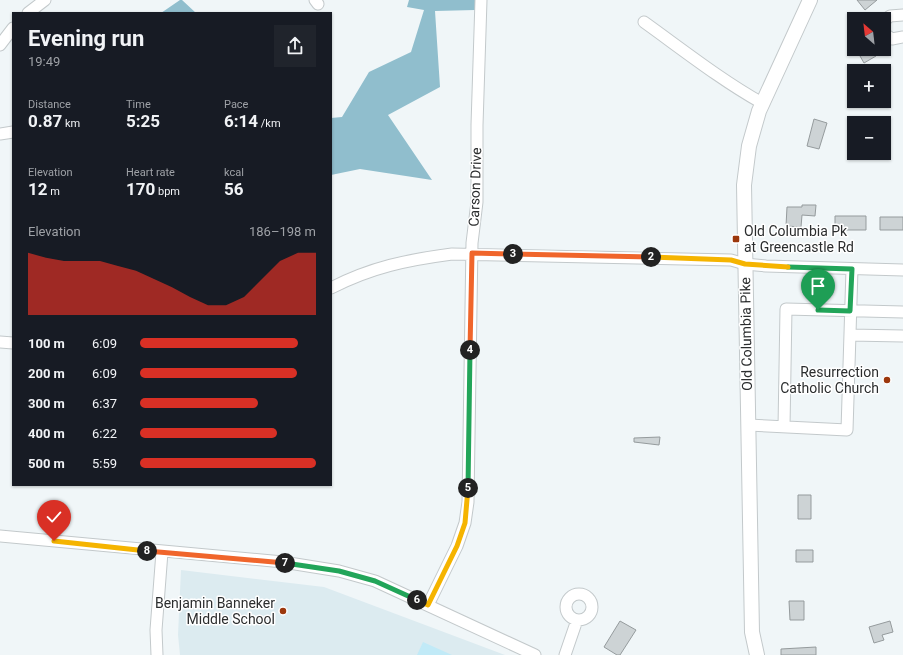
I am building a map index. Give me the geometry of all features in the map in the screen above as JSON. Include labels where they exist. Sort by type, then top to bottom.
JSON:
[{"type":"main road","name":"Old Columbia Pike","points":[[749,655],[752,632],[744,185],[749,146],[759,110],[810,0]]},
{"type":"main road","name":"Old Columbia Pike","points":[[752,632],[757,655]]},
{"type":"street","points":[[29,12],[45,0]]},
{"type":"street","name":"Carson Drive","points":[[428,605],[457,546],[465,523],[468,502],[472,244],[477,202],[477,125],[481,0]]},
{"type":"street","points":[[891,16],[903,15]]},
{"type":"street","points":[[644,22],[699,62],[762,103]]},
{"type":"street","points":[[0,45],[12,29]]},
{"type":"street","points":[[891,38],[903,37]]},
{"type":"street","points":[[0,134],[12,132]]},
{"type":"street","points":[[332,288],[379,267],[405,261],[452,254],[472,253],[731,260],[745,264],[903,270]]},
{"type":"street","points":[[748,425],[847,430],[852,269]]},
{"type":"street","points":[[784,427],[786,309],[903,312]]},
{"type":"street","points":[[850,335],[903,336]]},
{"type":"street","points":[[0,342],[12,343]]},
{"type":"street","points":[[0,536],[283,562],[339,571],[375,581],[535,655]]},
{"type":"street","points":[[157,655],[156,630],[162,552]]},
{"type":"street","points":[[565,655],[577,620]]},
{"type":"shaded area","points":[[182,0],[195,12],[162,12]]},
{"type":"shaded area","points":[[409,0],[476,0],[475,10],[435,11],[440,87],[388,115],[432,180],[360,169],[332,175],[332,118],[342,117],[369,72],[411,52],[424,10],[407,7]]},
{"type":"shaded area","name":"Benjamin Banneker Middle School","points":[[181,570],[324,587],[505,655],[180,655],[178,635]]},
{"type":"shaded area","points":[[423,642],[452,655],[417,655]]},
{"type":"building","points":[[857,0],[877,0],[865,10]]},
{"type":"building","points":[[860,56],[876,56],[864,63]]},
{"type":"building","points":[[814,119],[827,123],[819,149],[807,146]]},
{"type":"building","points":[[802,205],[816,205],[815,216],[802,215],[801,227],[786,226],[787,207],[802,207]]},
{"type":"building","points":[[835,216],[866,216],[866,230],[835,230]]},
{"type":"building","points":[[880,217],[903,217],[903,230],[880,230]]},
{"type":"building","points":[[660,437],[659,445],[634,442],[634,438]]},
{"type":"building","points":[[798,495],[811,495],[811,519],[798,519]]},
{"type":"building","points":[[796,550],[813,550],[813,562],[796,562]]},
{"type":"building","points":[[789,601],[804,601],[804,620],[790,620]]},
{"type":"building","points":[[620,621],[636,630],[620,655],[617,655],[604,647]]},
{"type":"building","points":[[890,621],[893,632],[882,635],[884,640],[874,643],[869,627]]},
{"type":"building","points":[[816,647],[816,655],[781,655],[781,649]]},
{"type":"place","name":"Old Columbia Pk at Greencastle Rd","points":[[736,239]]},
{"type":"place","name":"Resurrection Catholic Church","points":[[887,380]]},
{"type":"place","name":"Benjamin Banneker Middle School","points":[[283,611]]},
{"type":"route","points":[[54,541],[283,562],[339,571],[375,581],[428,605],[457,546],[465,523],[468,502],[472,253],[731,260],[745,264],[766,266],[852,269],[850,311],[818,310]]}]
